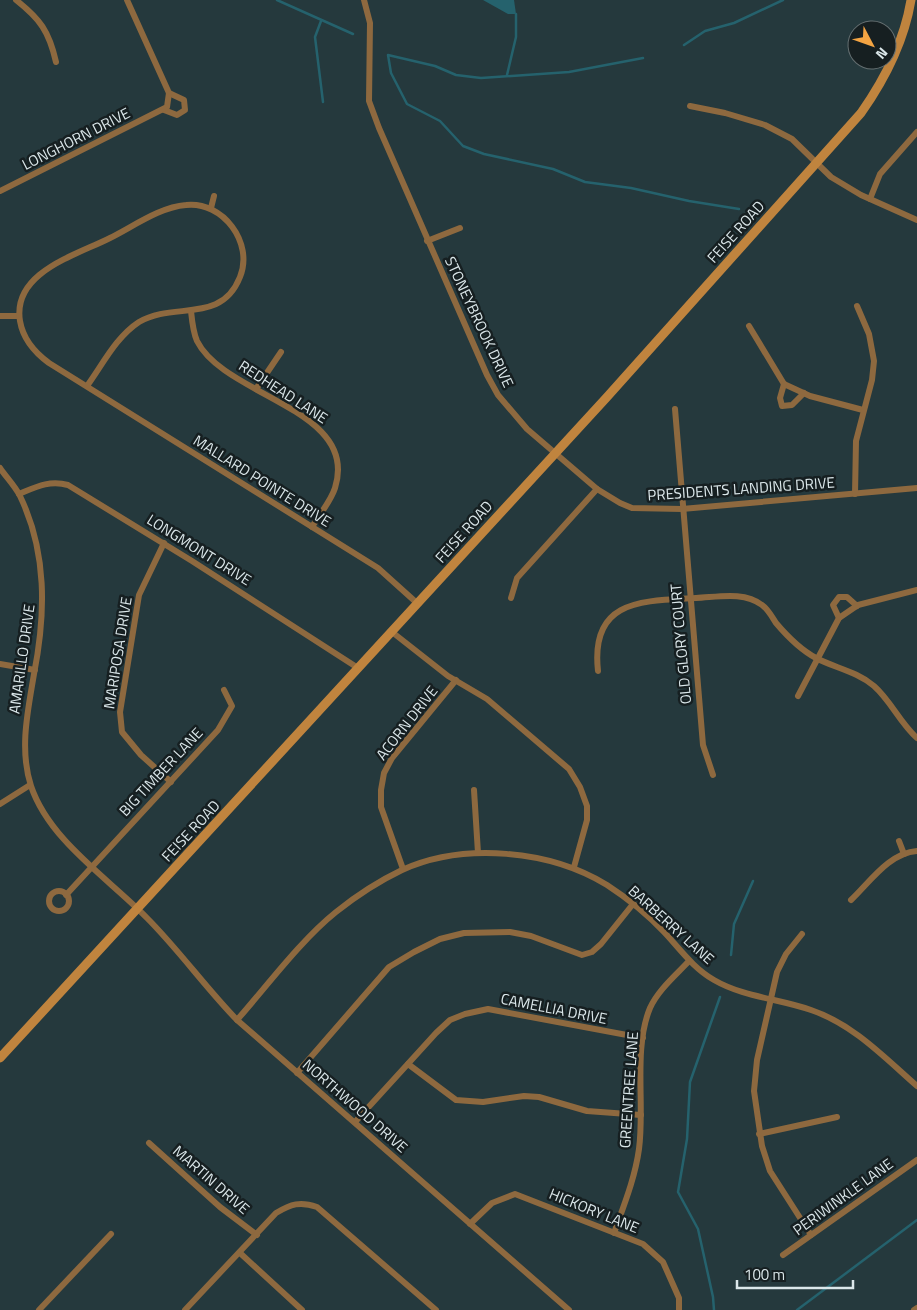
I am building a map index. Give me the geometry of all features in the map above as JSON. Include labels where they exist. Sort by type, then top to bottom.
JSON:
[{"type":"main road","name":"FEISE ROAD","points":[[0,1058],[555,454],[861,113],[882,82],[905,28],[911,0]]},
{"type":"street","points":[[16,0],[34,15],[47,31],[56,62]]},
{"type":"street","name":"LONGHORN DRIVE","points":[[0,191],[164,110],[177,115],[185,110],[186,103],[182,98],[169,93],[127,0]]},
{"type":"street","name":"STONEYBROOK DRIVE","points":[[364,0],[370,23],[369,100],[427,241],[498,396],[526,429],[555,454]]},
{"type":"street","points":[[164,110],[169,103],[169,93]]},
{"type":"street","points":[[690,106],[725,113],[765,126],[792,139],[831,177],[870,199],[917,220]]},
{"type":"street","points":[[870,199],[880,174],[917,132]]},
{"type":"street","points":[[88,386],[123,334],[152,316],[166,312],[208,308],[225,298],[236,287],[241,274],[243,253],[240,240],[226,218],[211,208],[214,196]]},
{"type":"street","name":"MALLARD POINTE DRIVE","points":[[211,208],[186,204],[159,213],[50,267],[25,290],[19,304],[22,333],[31,346],[49,363],[378,568],[418,604]]},
{"type":"street","points":[[427,241],[460,228]]},
{"type":"street","points":[[855,494],[854,456],[863,410],[872,380],[874,361],[869,334],[857,306]]},
{"type":"street","name":"REDHEAD LANE","points":[[191,311],[198,342],[212,360],[309,422],[326,435],[334,447],[338,459],[335,490],[312,527]]},
{"type":"street","points":[[0,316],[19,316]]},
{"type":"street","points":[[749,326],[784,384],[804,394],[863,410]]},
{"type":"street","points":[[256,389],[282,352]]},
{"type":"street","points":[[784,384],[780,398],[782,406],[792,405],[804,394]]},
{"type":"street","name":"OLD GLORY COURT","points":[[675,409],[702,744],[713,775]]},
{"type":"street","name":"PRESIDENTS LANDING DRIVE","points":[[555,454],[596,489],[632,508],[682,509],[917,488]]},
{"type":"street","name":"AMARILLO DRIVE","points":[[0,468],[19,494],[32,527],[40,558],[43,602],[35,670],[26,720],[25,756],[30,785],[46,819],[138,909]]},
{"type":"street","name":"LONGMONT DRIVE","points":[[19,494],[45,483],[57,482],[68,485],[358,668]]},
{"type":"street","points":[[511,598],[518,578],[596,489]]},
{"type":"street","name":"MARIPOSA DRIVE","points":[[164,544],[139,594],[120,712],[122,732],[142,755],[171,782]]},
{"type":"street","points":[[798,696],[816,658],[839,618],[857,606],[917,590]]},
{"type":"street","points":[[598,671],[596,643],[606,622],[619,610],[634,603],[649,600],[740,596],[763,605],[795,642],[816,658],[847,669],[872,684],[893,706],[917,738]]},
{"type":"street","points":[[839,618],[833,605],[839,597],[847,598],[857,606]]},
{"type":"street","points":[[392,632],[414,652],[487,699],[569,769],[580,787],[587,806],[587,820],[574,867]]},
{"type":"street","points":[[0,664],[35,670]]},
{"type":"street","name":"ACORN DRIVE","points":[[404,869],[381,807],[384,773],[392,758],[456,680]]},
{"type":"street","name":"BIG TIMBER LANE","points":[[66,895],[218,730],[230,711],[230,700],[224,690]]},
{"type":"street","points":[[0,804],[30,785]]},
{"type":"street","points":[[474,790],[478,853]]},
{"type":"street","points":[[899,841],[904,854]]},
{"type":"street","points":[[851,900],[886,864],[904,854],[917,851]]},
{"type":"street","name":"BARBERRY LANE","points":[[237,1020],[319,928],[372,887],[404,869],[437,860],[478,853],[527,856],[574,867],[607,886],[634,904],[664,932],[689,961],[712,979],[727,987],[811,1010],[838,1021],[873,1047],[917,1086]]},
{"type":"street","points":[[297,1073],[389,967],[414,952],[440,939],[464,933],[510,932],[531,936],[582,955],[592,952],[601,944],[634,904]]},
{"type":"street","name":"NORTHWOOD DRIVE","points":[[138,909],[237,1020],[569,1310]]},
{"type":"street","points":[[802,934],[786,954],[778,972],[757,1060],[754,1091],[759,1134],[770,1171],[811,1235]]},
{"type":"street","name":"GREENTREE LANE","points":[[614,1233],[634,1178],[639,1147],[643,1038],[650,1008],[657,996],[689,961]]},
{"type":"street","name":"CAMELLIA DRIVE","points":[[355,1122],[450,1020],[465,1014],[488,1009],[643,1038]]},
{"type":"street","points":[[408,1064],[456,1100],[483,1102],[532,1096],[554,1100],[587,1111],[641,1115]]},
{"type":"street","points":[[759,1134],[837,1117]]},
{"type":"street","name":"MARTIN DRIVE","points":[[149,1143],[220,1207],[257,1235]]},
{"type":"street","name":"PERIWINKLE LANE","points":[[783,1255],[917,1160]]},
{"type":"street","name":"HICKORY LANE","points":[[470,1224],[492,1203],[515,1194],[643,1244],[663,1262],[679,1298],[679,1310]]},
{"type":"street","points":[[185,1310],[276,1213],[291,1204],[303,1203],[317,1207],[436,1310]]},
{"type":"street","points":[[39,1310],[111,1234]]},
{"type":"street","points":[[240,1253],[302,1310]]},
{"type":"water","points":[[483,0],[514,0],[516,14],[508,14]]},
{"type":"waterway","points":[[277,0],[353,34]]},
{"type":"waterway","points":[[684,45],[705,31],[734,23],[783,0]]},
{"type":"waterway","points":[[507,75],[516,37],[516,14]]},
{"type":"waterway","points":[[321,21],[315,37],[323,102]]},
{"type":"waterway","points":[[643,58],[569,72],[481,78],[456,75],[435,66],[388,55],[391,73],[407,104],[440,121],[463,146],[484,154],[553,169],[585,182],[631,188],[689,201],[739,209]]},
{"type":"waterway","points":[[731,955],[734,924],[753,881]]},
{"type":"waterway","points":[[714,1310],[713,1297],[698,1229],[678,1192],[687,1139],[690,1082],[720,997]]},
{"type":"waterway","points":[[797,1310],[917,1220]]}]
